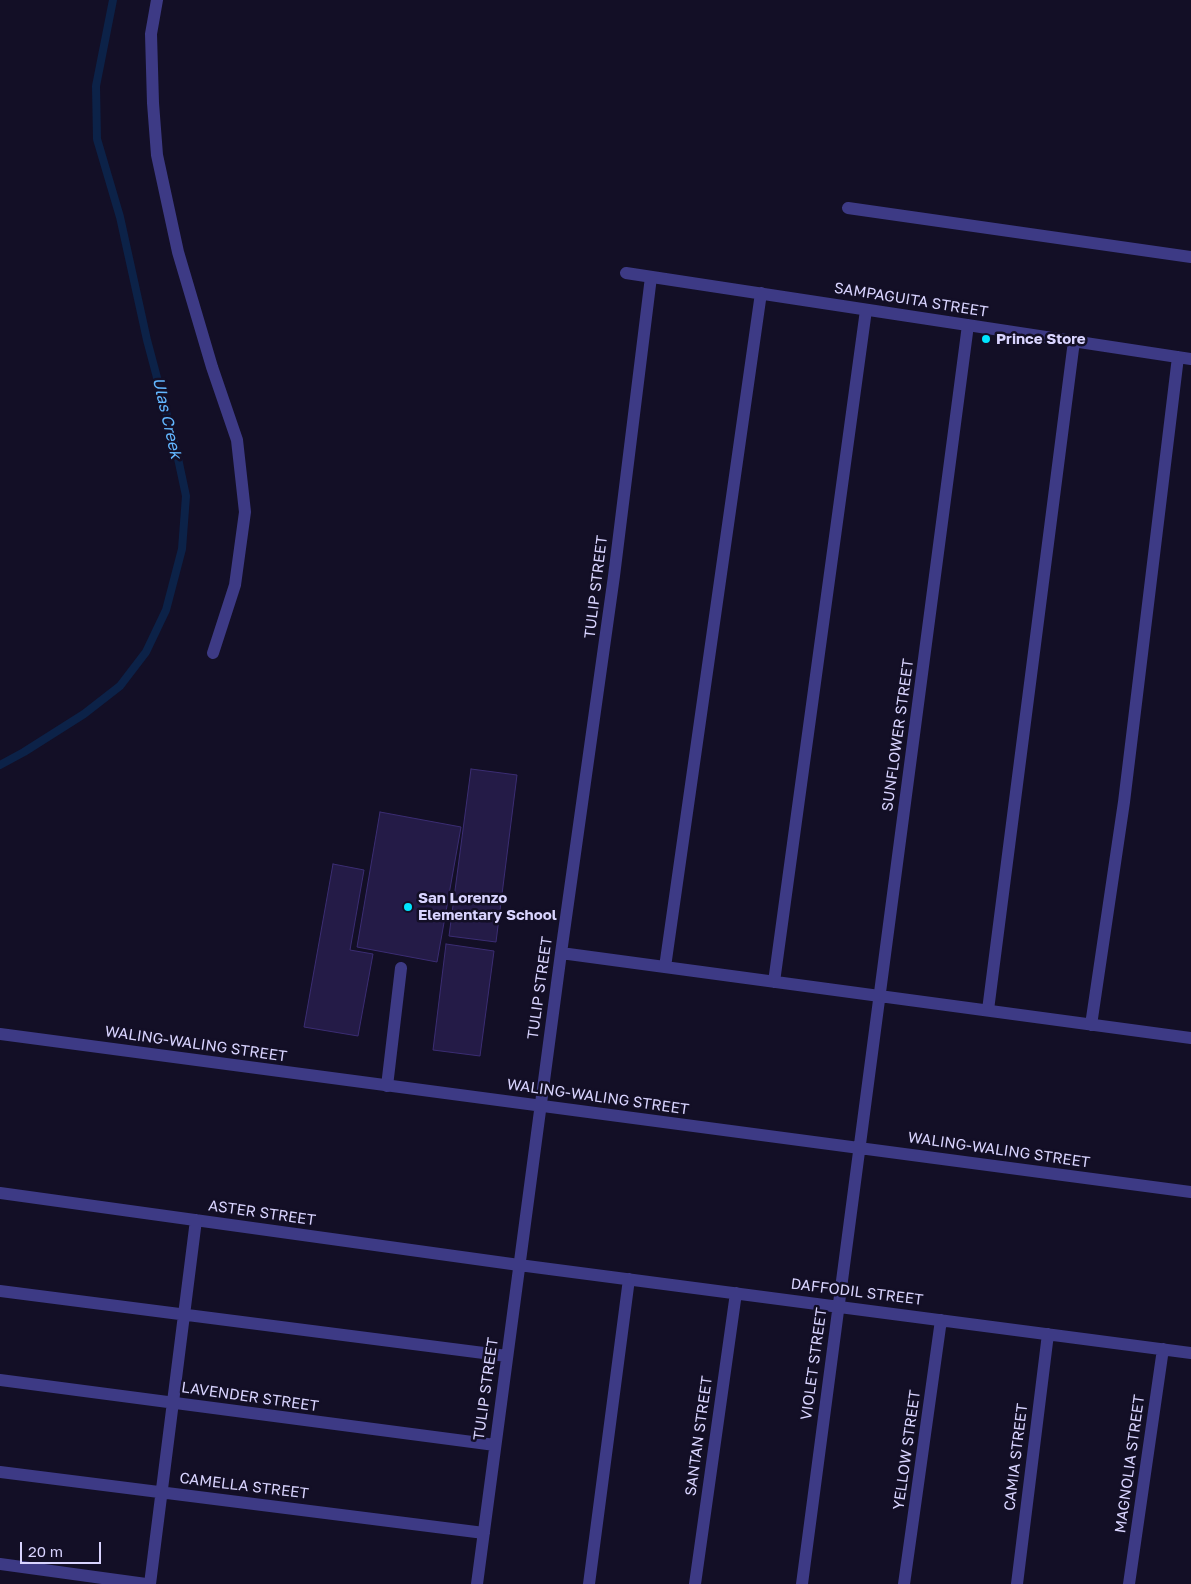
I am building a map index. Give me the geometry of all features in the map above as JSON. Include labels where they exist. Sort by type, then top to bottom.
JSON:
[{"type":"street","points":[[157,0],[151,34],[157,155],[178,252],[212,367],[237,440],[245,512],[235,585],[213,653]]},
{"type":"street","points":[[848,208],[1191,258]]},
{"type":"street","name":"SAMPAGUITA STREET","points":[[626,273],[1185,358]]},
{"type":"street","name":"TULIP STREET","points":[[477,1584],[540,1106],[613,586],[651,277]]},
{"type":"street","points":[[665,967],[761,293]]},
{"type":"street","points":[[774,982],[866,310]]},
{"type":"street","name":"SUNFLOWER STREET","points":[[860,1148],[968,325]]},
{"type":"street","points":[[988,1010],[1074,341]]},
{"type":"street","points":[[1091,1024],[1124,802],[1185,358]]},
{"type":"street","points":[[561,953],[1191,1038]]},
{"type":"street","points":[[387,1086],[401,968]]},
{"type":"street","name":"WALING-WALING STREET","points":[[0,1034],[1191,1192]]},
{"type":"street","name":"VIOLET STREET","points":[[802,1584],[860,1148]]},
{"type":"street","name":"ASTER STREET","points":[[0,1193],[519,1265]]},
{"type":"street","points":[[150,1584],[196,1220]]},
{"type":"street","name":"DAFFODIL STREET","points":[[519,1265],[1191,1353]]},
{"type":"street","points":[[589,1584],[629,1279]]},
{"type":"street","points":[[0,1291],[507,1356]]},
{"type":"street","name":"SANTAN STREET","points":[[695,1584],[736,1293]]},
{"type":"street","name":"YELLOW STREET","points":[[904,1584],[942,1320]]},
{"type":"street","name":"CAMIA STREET","points":[[1017,1584],[1048,1334]]},
{"type":"street","name":"MAGNOLIA STREET","points":[[1129,1584],[1163,1349]]},
{"type":"street","name":"LAVENDER STREET","points":[[0,1380],[495,1445]]},
{"type":"street","name":"CAMELLA STREET","points":[[0,1472],[484,1533]]},
{"type":"street","points":[[0,1564],[146,1584]]},
{"type":"building","points":[[471,769],[517,775],[496,942],[449,936]]},
{"type":"building","points":[[380,812],[461,827],[437,962],[357,947]]},
{"type":"building","points":[[333,864],[364,870],[350,950],[373,954],[358,1036],[304,1027]]},
{"type":"building","points":[[446,944],[494,951],[480,1056],[433,1050]]},
{"type":"waterway","name":"Ulas Creek","points":[[0,765],[84,714],[120,686],[146,652],[166,610],[182,549],[186,496],[176,449],[147,340],[120,217],[97,139],[96,86],[113,0]]},
{"type":"place","name":"Prince Store","points":[[986,339]]},
{"type":"place","name":"San Lorenzo Elementary School","points":[[408,907]]}]
